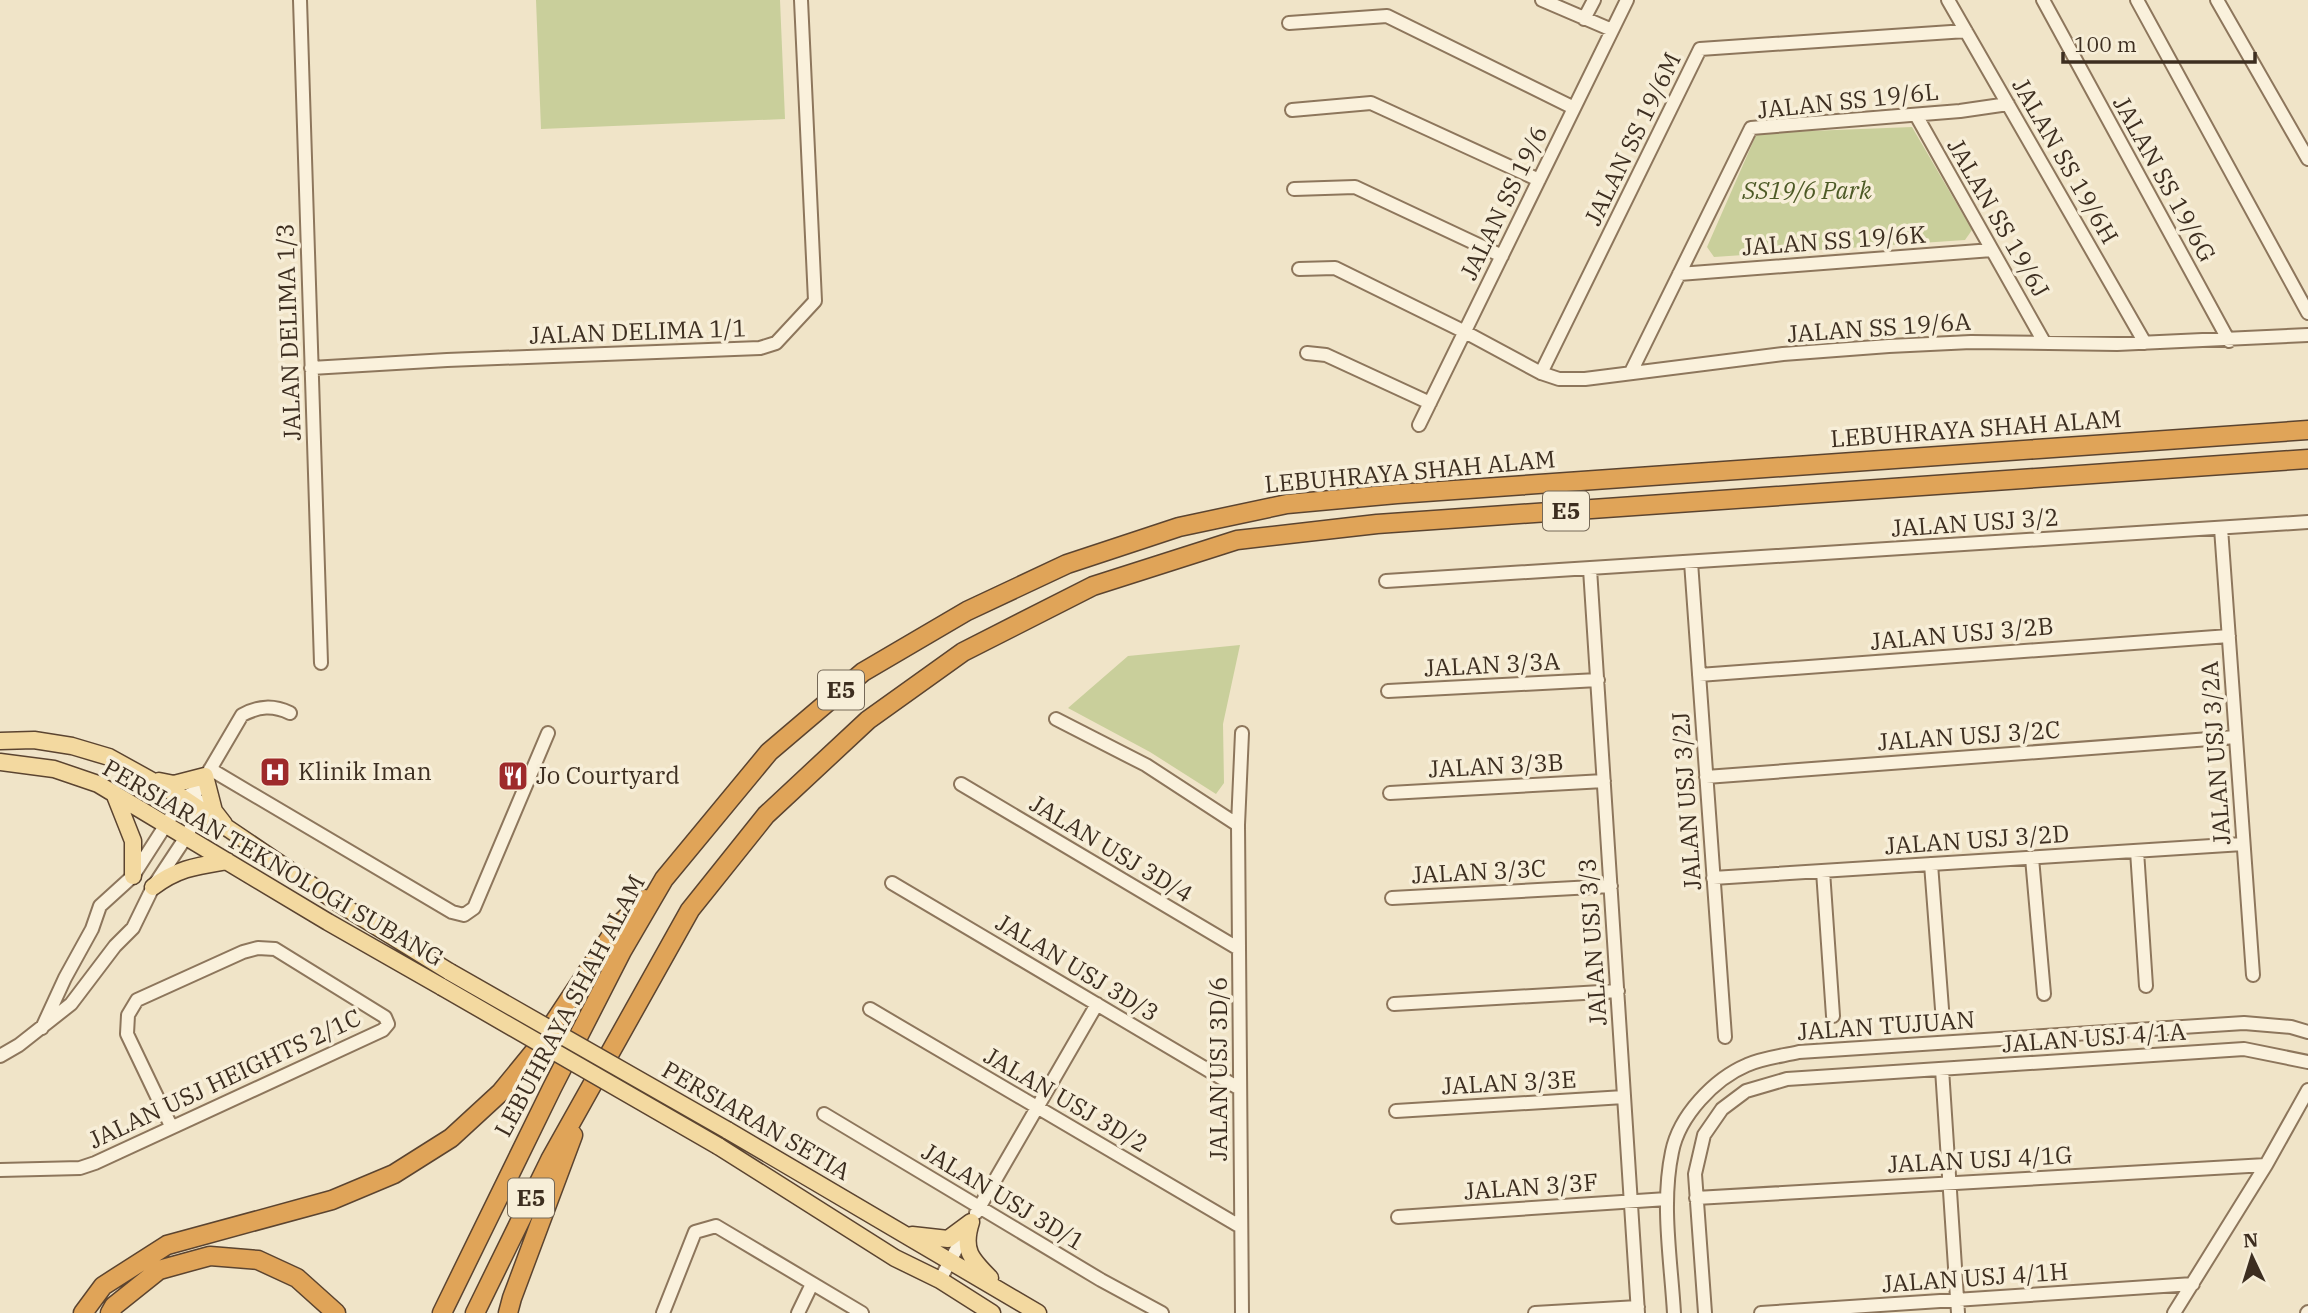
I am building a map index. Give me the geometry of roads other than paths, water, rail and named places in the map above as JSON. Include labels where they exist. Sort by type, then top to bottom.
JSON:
[{"type":"highway","name":"LEBUHRAYA SHAH ALAM","points":[[442,1313],[577,1038],[622,951],[664,879],[769,752],[863,672],[967,611],[1004,593],[1067,565],[1179,527],[1287,504],[2308,430]]},
{"type":"highway","name":"LEBUHRAYA SHAH ALAM","points":[[475,1313],[550,1160],[690,909],[766,816],[868,720],[963,652],[1093,586],[1237,540],[1377,524],[2308,459]]},
{"type":"highway","points":[[83,1313],[103,1286],[167,1245],[332,1200],[394,1174],[451,1138],[501,1092],[537,1048],[617,927],[664,879]]},
{"type":"highway","points":[[508,1313],[591,1086]]},
{"type":"highway","points":[[110,1313],[114,1306],[159,1270],[210,1256],[258,1260],[297,1278],[336,1313]]},
{"type":"main road","name":"PERSIARAN TEKNOLOGI SUBANG","points":[[0,741],[34,740],[72,746],[109,757],[149,780],[199,783],[200,810],[338,903],[450,972]]},
{"type":"main road","name":"PERSIARAN TEKNOLOGI SUBANG","points":[[0,762],[54,769],[98,784],[442,987]]},
{"type":"main road","points":[[149,780],[174,784],[199,783],[214,811],[230,831]]},
{"type":"main road","points":[[114,793],[133,841],[133,876]]},
{"type":"main road","points":[[153,887],[167,876],[186,867],[227,861]]},
{"type":"main road","name":"PERSIARAN SETIA","points":[[450,972],[727,1130],[1038,1313]]},
{"type":"main road","name":"PERSIARAN SETIA","points":[[442,987],[718,1146],[895,1258],[940,1280],[992,1313]]},
{"type":"main road","points":[[906,1235],[948,1240],[971,1222]]},
{"type":"main road","points":[[971,1222],[968,1253],[1004,1293]]},
{"type":"street","name":"JALAN DELIMA 1/3","points":[[300,0],[321,663]]},
{"type":"street","name":"JALAN DELIMA 1/1","points":[[311,368],[760,348],[776,343],[815,300],[802,0]]},
{"type":"street","points":[[1542,0],[1612,30]]},
{"type":"street","points":[[1584,19],[1594,0]]},
{"type":"street","name":"JALAN SS 19/6","points":[[1419,425],[1626,0]]},
{"type":"street","name":"JALAN SS 19/6H","points":[[1948,0],[2145,343]]},
{"type":"street","name":"JALAN SS 19/6G","points":[[2043,0],[2229,341]]},
{"type":"street","points":[[2137,0],[2308,313]]},
{"type":"street","points":[[2217,0],[2308,159]]},
{"type":"street","points":[[1289,23],[1387,16],[1574,108]]},
{"type":"street","name":"JALAN SS 19/6M","points":[[1541,373],[1700,49],[1966,31]]},
{"type":"street","points":[[1292,110],[1371,103],[1539,180]]},
{"type":"street","name":"JALAN SS 19/6L","points":[[1631,372],[1751,128],[1916,115],[2008,104]]},
{"type":"street","name":"JALAN SS 19/6J","points":[[1916,115],[2045,342]]},
{"type":"street","points":[[1294,189],[1355,187],[1502,256]]},
{"type":"street","name":"JALAN SS 19/6K","points":[[1679,274],[1992,250]]},
{"type":"street","name":"JALAN SS 19/6A","points":[[1299,269],[1335,268],[1541,373],[1559,379],[1586,379],[1783,354],[1889,346],[1971,342],[2094,344],[2229,341],[2308,335]]},
{"type":"street","points":[[1307,353],[1326,355],[1430,403]]},
{"type":"street","name":"JALAN USJ 3/2","points":[[1590,569],[2308,522]]},
{"type":"street","name":"JALAN USJ 3/2A","points":[[2221,528],[2253,975]]},
{"type":"street","name":"JALAN USJ 3/2J","points":[[1690,562],[1725,1037]]},
{"type":"street","points":[[1387,581],[1590,569]]},
{"type":"street","name":"JALAN USJ 3/3","points":[[1590,569],[1638,1310]]},
{"type":"street","name":"JALAN USJ 3/2B","points":[[1699,675],[2229,636]]},
{"type":"street","name":"JALAN 3/3A","points":[[1388,691],[1598,680]]},
{"type":"street","points":[[42,1028],[92,929],[100,906],[133,876],[167,824],[199,783],[242,715],[254,709],[277,707],[290,713]]},
{"type":"street","points":[[1056,719],[1146,765],[1238,825]]},
{"type":"street","points":[[199,783],[452,912],[464,915],[474,908],[548,733]]},
{"type":"street","name":"JALAN USJ 3D/6","points":[[1242,733],[1238,825],[1242,1313]]},
{"type":"street","name":"JALAN USJ 3/2C","points":[[1706,776],[2236,737]]},
{"type":"street","name":"JALAN 3/3B","points":[[1390,793],[1604,781]]},
{"type":"street","name":"JALAN USJ 3D/4","points":[[961,784],[1239,949]]},
{"type":"street","points":[[0,1056],[42,1028],[71,1004],[115,946],[133,928],[153,887],[186,837],[200,810]]},
{"type":"street","name":"JALAN USJ 3/2D","points":[[1713,878],[2244,844]]},
{"type":"street","points":[[2137,851],[2146,986]]},
{"type":"street","points":[[2032,858],[2044,994]]},
{"type":"street","points":[[1931,864],[1941,1009]]},
{"type":"street","points":[[1823,871],[1833,1016]]},
{"type":"street","name":"JALAN USJ 3D/3","points":[[892,883],[1240,1089]]},
{"type":"street","name":"JALAN 3/3C","points":[[1392,898],[1611,886]]},
{"type":"street","name":"JALAN USJ HEIGHTS 2/1C","points":[[0,1170],[80,1168],[383,1030],[388,1024],[385,1017],[275,949],[258,948],[243,952],[137,1000],[128,1015],[127,1034],[171,1126]]},
{"type":"street","points":[[1394,1004],[1618,991]]},
{"type":"street","points":[[940,1280],[949,1259],[1097,1004]]},
{"type":"street","name":"JALAN USJ 3D/2","points":[[870,1009],[1241,1227]]},
{"type":"street","name":"JALAN TUJUAN","points":[[1674,1313],[1667,1199],[1672,1150],[1686,1119],[1710,1088],[1747,1065],[1799,1052],[2244,1023],[2291,1027],[2308,1032]]},
{"type":"street","name":"JALAN USJ 4/1A","points":[[1704,1313],[1695,1174],[1704,1135],[1722,1108],[1746,1091],[1787,1079],[2244,1049],[2308,1062]]},
{"type":"street","points":[[1942,1069],[1957,1306]]},
{"type":"street","points":[[2174,1313],[2266,1165],[2308,1090]]},
{"type":"street","name":"JALAN 3/3E","points":[[1396,1111],[1624,1097]]},
{"type":"street","name":"JALAN USJ 3D/1","points":[[824,1114],[1101,1280],[1163,1313]]},
{"type":"street","name":"JALAN USJ 4/1G","points":[[1696,1198],[2266,1165]]},
{"type":"street","name":"JALAN 3/3F","points":[[1398,1217],[1667,1199]]},
{"type":"street","points":[[663,1313],[695,1232],[716,1226],[862,1313]]},
{"type":"street","points":[[798,1313],[812,1284]]},
{"type":"street","name":"JALAN USJ 4/1H","points":[[1761,1313],[1957,1306],[2193,1284]]},
{"type":"street","points":[[1535,1313],[1638,1310]]},
{"type":"place","name":"Klinik Iman","points":[[275,772]]},
{"type":"place","name":"Jo Courtyard","points":[[513,776]]},
{"type":"park label","name":"SS19/6 Park","points":[[1807,191]]}]
